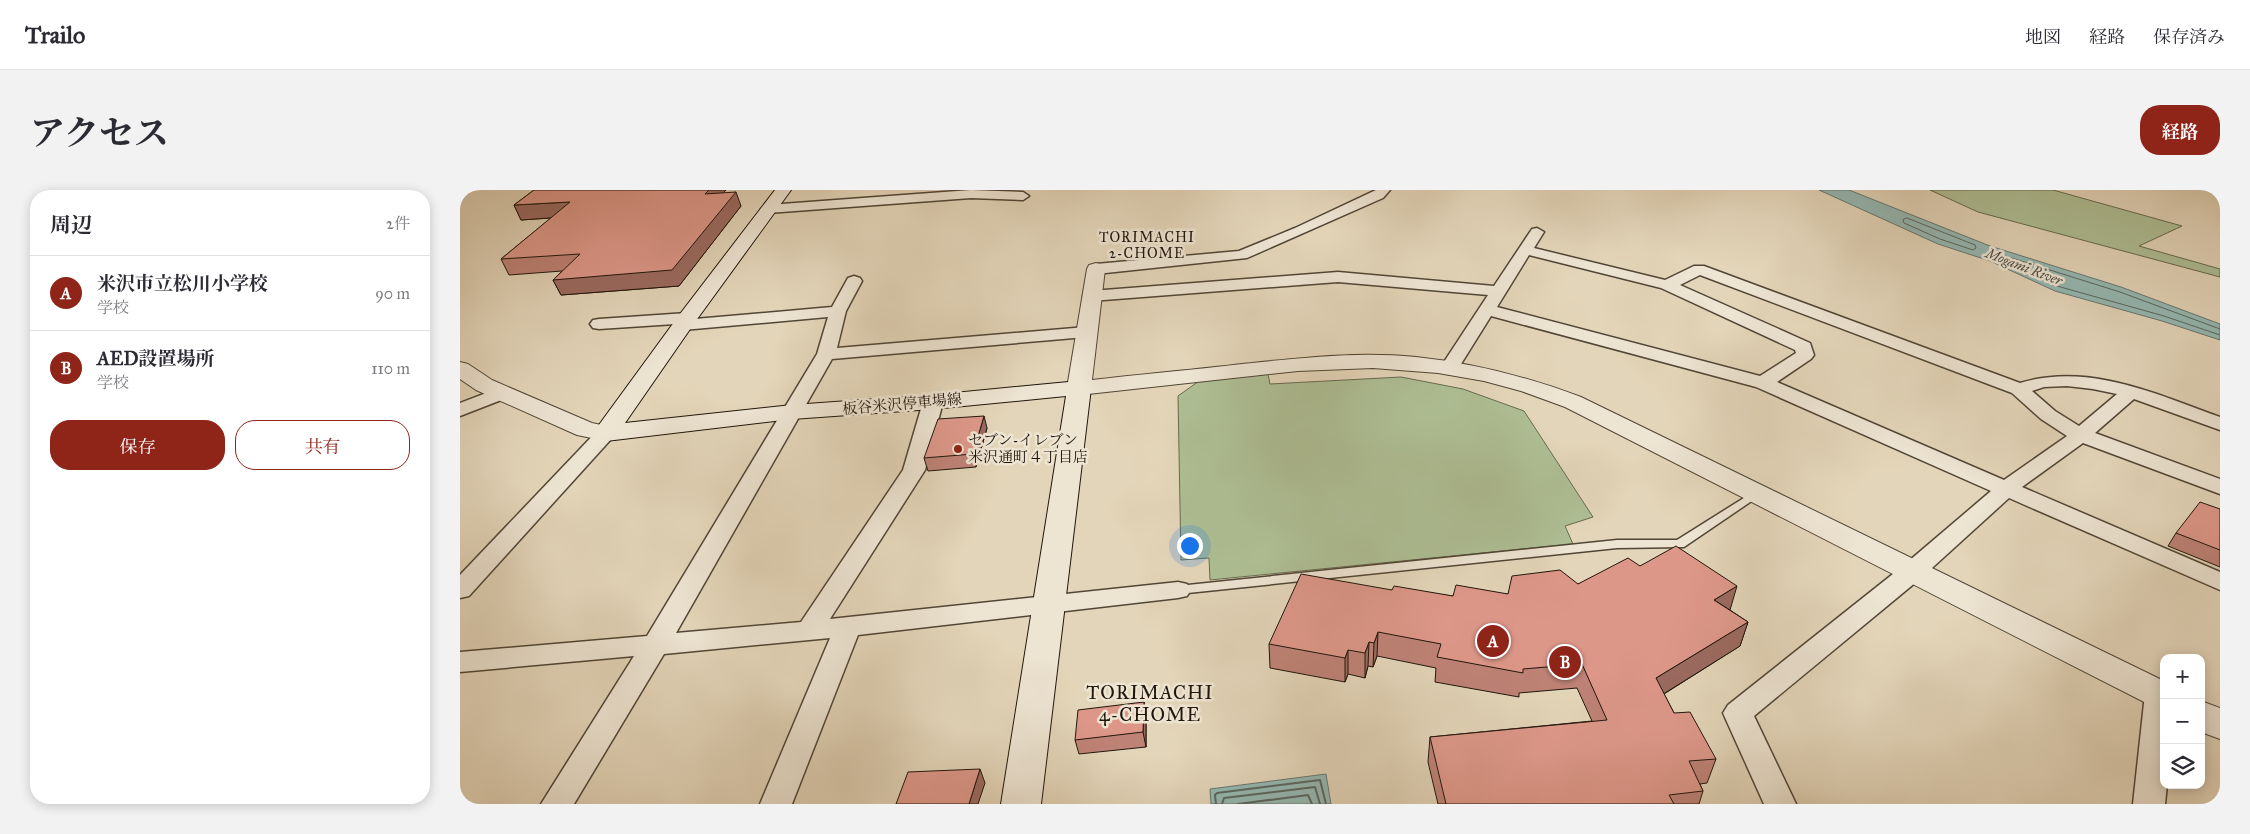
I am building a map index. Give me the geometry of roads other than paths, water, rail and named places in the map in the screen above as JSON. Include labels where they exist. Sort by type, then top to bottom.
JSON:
[{"type":"main road","points":[[606,433],[685,321],[783,190]]},
{"type":"main road","points":[[1021,804],[1096,269]]},
{"type":"main road","name":"板谷米沢停車場線","points":[[460,369],[484,385],[586,430],[606,433],[792,412],[933,402],[1306,364],[1393,362],[1449,368],[1502,379],[1573,402],[2160,695]]},
{"type":"main road","points":[[2205,717],[2220,724]]},
{"type":"street","points":[[1096,269],[1242,255],[1309,228],[1378,196],[1384,190]]},
{"type":"street","points":[[768,209],[895,195],[971,194],[1023,196]]},
{"type":"street","points":[[1449,368],[1537,232]]},
{"type":"street","points":[[1526,250],[1667,285],[1804,347],[1805,356],[1763,384]]},
{"type":"street","points":[[1667,285],[1699,269],[2018,389],[2036,407],[2060,424],[2081,435],[2220,487]]},
{"type":"street","points":[[1091,296],[1338,277],[1498,291]]},
{"type":"street","points":[[557,804],[656,644],[826,354],[838,311],[854,281]]},
{"type":"street","points":[[1486,309],[1763,384],[2007,488],[2220,582]]},
{"type":"street","points":[[599,324],[685,321],[838,311]]},
{"type":"street","points":[[826,354],[1086,332]]},
{"type":"street","points":[[2018,389],[2031,384],[2055,380],[2081,380],[2130,393],[2220,424]]},
{"type":"street","points":[[460,410],[502,393]]},
{"type":"street","points":[[1780,804],[1738,713],[1912,572],[2007,488],[2081,435],[2130,393]]},
{"type":"street","points":[[809,632],[914,470],[933,402]]},
{"type":"street","points":[[460,590],[606,433]]},
{"type":"street","points":[[460,662],[809,632],[1048,603],[1178,590]]},
{"type":"street","points":[[776,804],[847,628]]},
{"type":"street","points":[[2149,804],[2161,699]]},
{"type":"lane","points":[[1178,590],[1617,544],[1680,544],[1755,494]]},
{"type":"water","name":"Mogami River","points":[[1819,190],[1849,190],[1990,246],[2121,287],[2220,324],[2220,340],[2162,321],[2055,291],[1990,261],[1938,244]]},
{"type":"water","points":[[1326,774],[1331,804],[1211,804],[1210,789]]},
{"type":"place","name":"セブン-イレブン 米沢通町４丁目店","points":[[958,449]]},
{"type":"place","name":"米沢市立松川小学校","points":[[1493,641]]},
{"type":"place","name":"AED設置場所","points":[[1565,662]]},
{"type":"district","name":"TORIMACHI 2-CHOME","points":[[1147,246]]},
{"type":"district","name":"TORIMACHI 4-CHOME","points":[[1150,703]]}]
